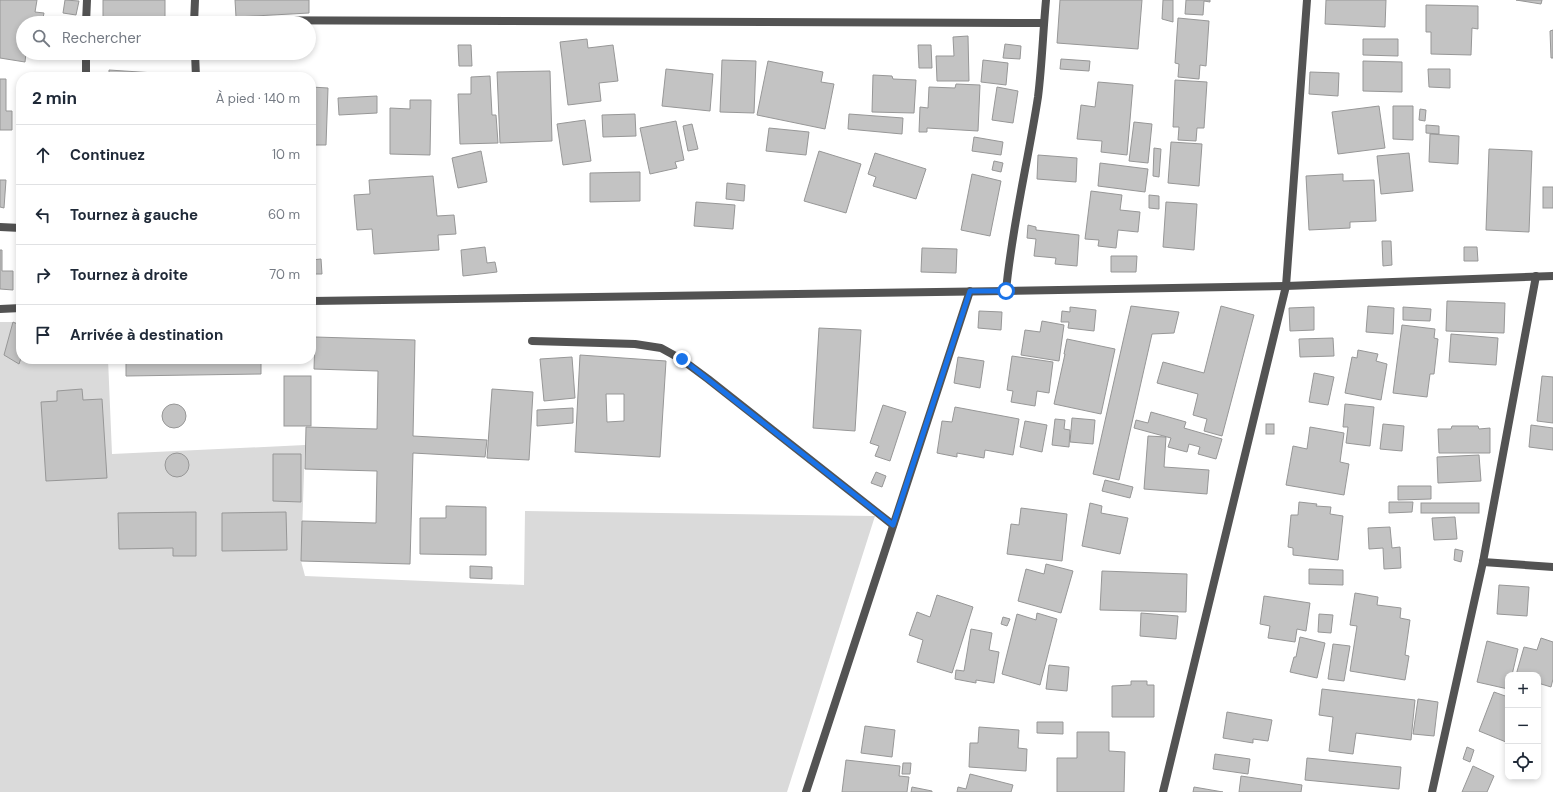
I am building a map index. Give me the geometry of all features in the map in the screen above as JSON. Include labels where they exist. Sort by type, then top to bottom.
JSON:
[{"type":"street","points":[[86,16],[87,0]]},
{"type":"street","points":[[194,16],[195,0]]},
{"type":"street","points":[[1006,291],[1010,255],[1038,98],[1046,0]]},
{"type":"street","points":[[1163,792],[1286,286],[1307,0]]},
{"type":"street","points":[[316,21],[1044,23]]},
{"type":"street","points":[[86,60],[86,72]]},
{"type":"street","points":[[195,60],[196,72]]},
{"type":"street","points":[[0,227],[16,228]]},
{"type":"street","points":[[1432,792],[1483,562],[1536,276]]},
{"type":"street","points":[[316,301],[1286,286],[1553,276]]},
{"type":"street","points":[[806,792],[970,291]]},
{"type":"street","points":[[0,309],[16,308]]},
{"type":"street","points":[[532,341],[635,344],[661,348],[682,359],[893,525]]},
{"type":"street","points":[[1483,562],[1553,567]]},
{"type":"shaded area","points":[[0,322],[16,322],[16,364],[108,364],[112,454],[305,445],[301,561],[305,576],[524,585],[525,511],[875,516],[787,792],[0,792]]},
{"type":"building","points":[[0,0],[37,0],[35,12],[44,13],[43,16],[16,16],[16,60],[25,60],[25,62],[0,58]]},
{"type":"building","points":[[65,0],[79,1],[76,15],[63,13]]},
{"type":"building","points":[[103,0],[165,0],[165,16],[103,16]]},
{"type":"building","points":[[235,0],[309,0],[309,13],[236,16]]},
{"type":"building","points":[[1060,0],[1142,0],[1138,49],[1057,43]]},
{"type":"building","points":[[1163,0],[1173,0],[1173,22],[1162,19]]},
{"type":"building","points":[[1186,0],[1210,0],[1210,2],[1204,1],[1203,15],[1185,14]]},
{"type":"building","points":[[1326,0],[1386,0],[1385,27],[1325,24]]},
{"type":"building","points":[[1516,0],[1542,0],[1541,4]]},
{"type":"building","points":[[1426,5],[1478,6],[1478,29],[1472,28],[1471,55],[1431,54],[1431,32],[1426,32]]},
{"type":"building","points":[[1178,18],[1209,21],[1206,66],[1200,65],[1199,79],[1178,77],[1179,64],[1175,63]]},
{"type":"building","points":[[1553,30],[1553,58],[1551,58],[1550,31]]},
{"type":"building","points":[[968,36],[969,81],[937,81],[936,56],[954,56],[953,37]]},
{"type":"building","points":[[587,39],[588,48],[613,45],[618,81],[599,83],[601,101],[568,105],[560,42]]},
{"type":"building","points":[[1363,39],[1398,39],[1398,56],[1363,55]]},
{"type":"building","points":[[1005,44],[1021,46],[1020,59],[1003,58]]},
{"type":"building","points":[[458,45],[471,45],[472,66],[459,66]]},
{"type":"building","points":[[918,45],[931,45],[932,68],[919,68]]},
{"type":"building","points":[[1061,59],[1090,61],[1089,71],[1060,69]]},
{"type":"building","points":[[722,60],[756,61],[754,113],[720,112]]},
{"type":"building","points":[[983,60],[1008,63],[1006,85],[981,82]]},
{"type":"building","points":[[768,61],[823,72],[821,82],[834,84],[825,129],[757,115]]},
{"type":"building","points":[[1363,61],[1402,62],[1402,92],[1363,91]]},
{"type":"building","points":[[666,69],[713,74],[710,111],[662,106]]},
{"type":"building","points":[[1428,69],[1450,69],[1450,88],[1429,87]]},
{"type":"building","points":[[109,70],[140,72],[109,72]]},
{"type":"building","points":[[550,71],[552,141],[500,143],[497,72]]},
{"type":"building","points":[[1310,72],[1339,73],[1338,96],[1309,94]]},
{"type":"building","points":[[873,75],[892,76],[893,79],[916,80],[914,113],[872,112]]},
{"type":"building","points":[[490,76],[492,115],[496,115],[498,143],[460,144],[458,94],[471,94],[471,77]]},
{"type":"building","points":[[0,79],[6,79],[6,111],[12,111],[12,130],[0,130]]},
{"type":"building","points":[[1175,80],[1207,82],[1204,128],[1197,128],[1196,141],[1178,140],[1179,127],[1173,127]]},
{"type":"building","points":[[1098,82],[1133,85],[1127,155],[1101,152],[1102,141],[1077,139],[1081,105],[1095,107]]},
{"type":"building","points":[[956,84],[980,85],[978,131],[927,128],[927,132],[919,132],[920,107],[928,108],[929,87],[955,88]]},
{"type":"building","points":[[316,87],[328,88],[326,145],[316,145]]},
{"type":"building","points":[[997,87],[1018,91],[1013,123],[992,120]]},
{"type":"building","points":[[377,96],[377,113],[339,115],[338,98]]},
{"type":"building","points":[[410,100],[431,100],[430,155],[390,154],[390,108],[410,109]]},
{"type":"building","points":[[1379,106],[1385,148],[1338,154],[1332,112]]},
{"type":"building","points":[[1393,106],[1413,106],[1413,140],[1393,139]]},
{"type":"building","points":[[1420,109],[1426,110],[1425,121],[1419,120]]},
{"type":"building","points":[[635,114],[636,136],[603,137],[602,115]]},
{"type":"building","points":[[849,114],[903,118],[902,134],[848,129]]},
{"type":"building","points":[[585,120],[591,161],[563,165],[557,124]]},
{"type":"building","points":[[676,121],[684,160],[675,162],[677,168],[650,174],[640,128]]},
{"type":"building","points":[[1134,122],[1152,124],[1148,163],[1129,161]]},
{"type":"building","points":[[692,124],[698,149],[688,151],[683,126]]},
{"type":"building","points":[[1426,125],[1439,126],[1439,134],[1426,133]]},
{"type":"building","points":[[769,128],[809,132],[806,155],[766,151]]},
{"type":"building","points":[[1430,134],[1459,136],[1458,164],[1429,162]]},
{"type":"building","points":[[974,137],[1003,142],[1001,155],[972,151]]},
{"type":"building","points":[[1171,142],[1202,144],[1199,186],[1168,183]]},
{"type":"building","points":[[1154,148],[1161,149],[1159,177],[1153,176]]},
{"type":"building","points":[[1489,149],[1532,151],[1529,232],[1486,230]]},
{"type":"building","points":[[481,151],[487,182],[458,188],[452,158]]},
{"type":"building","points":[[819,151],[861,164],[846,213],[804,201]]},
{"type":"building","points":[[875,153],[926,169],[916,199],[873,186],[876,177],[868,174]]},
{"type":"building","points":[[1409,153],[1413,191],[1381,194],[1377,156]]},
{"type":"building","points":[[1038,155],[1077,158],[1076,182],[1037,179]]},
{"type":"building","points":[[994,161],[1003,163],[1001,172],[992,170]]},
{"type":"building","points":[[1100,163],[1148,169],[1145,192],[1098,186]]},
{"type":"building","points":[[640,172],[640,201],[590,202],[590,173]]},
{"type":"building","points":[[972,174],[1001,181],[990,236],[961,230]]},
{"type":"building","points":[[1343,174],[1343,181],[1374,180],[1376,221],[1350,222],[1350,228],[1309,230],[1306,176]]},
{"type":"building","points":[[433,176],[437,216],[454,215],[456,234],[438,235],[439,250],[374,254],[372,229],[357,230],[354,195],[370,194],[369,180]]},
{"type":"building","points":[[0,180],[6,180],[4,208],[0,207]]},
{"type":"building","points":[[727,183],[745,185],[744,201],[726,199]]},
{"type":"building","points":[[1543,187],[1553,187],[1553,208],[1543,208]]},
{"type":"building","points":[[1091,191],[1122,195],[1120,210],[1140,212],[1138,232],[1118,230],[1116,248],[1098,246],[1099,240],[1085,239]]},
{"type":"building","points":[[1149,195],[1159,196],[1159,209],[1149,208]]},
{"type":"building","points":[[696,202],[735,205],[733,229],[694,226]]},
{"type":"building","points":[[1166,202],[1197,204],[1194,250],[1163,247]]},
{"type":"building","points":[[1028,225],[1036,227],[1036,230],[1079,235],[1077,266],[1055,264],[1056,258],[1034,256],[1036,239],[1027,238]]},
{"type":"building","points":[[1382,241],[1391,241],[1392,265],[1383,266]]},
{"type":"building","points":[[485,247],[487,263],[495,262],[497,272],[463,276],[461,250]]},
{"type":"building","points":[[1464,247],[1477,247],[1478,261],[1464,261]]},
{"type":"building","points":[[922,248],[957,249],[956,273],[921,272]]},
{"type":"building","points":[[0,250],[2,250],[2,271],[13,271],[13,290],[0,289]]},
{"type":"building","points":[[1111,256],[1137,256],[1136,272],[1111,272]]},
{"type":"building","points":[[321,259],[322,274],[316,274],[316,260]]},
{"type":"building","points":[[1447,301],[1505,303],[1504,333],[1446,331]]},
{"type":"building","points":[[1131,306],[1179,312],[1174,333],[1152,334],[1119,480],[1093,474]]},
{"type":"building","points":[[1221,306],[1254,315],[1222,436],[1204,431],[1207,419],[1193,415],[1198,394],[1157,383],[1163,362],[1204,373]]},
{"type":"building","points":[[1368,306],[1394,308],[1393,334],[1366,332]]},
{"type":"building","points":[[1070,307],[1096,310],[1094,331],[1068,328],[1069,322],[1061,322],[1062,311],[1070,312]]},
{"type":"building","points":[[1314,307],[1314,330],[1290,331],[1289,308]]},
{"type":"building","points":[[1403,307],[1431,309],[1430,321],[1403,320]]},
{"type":"building","points":[[979,311],[1002,312],[1001,330],[978,328]]},
{"type":"building","points":[[1042,321],[1064,325],[1059,361],[1021,355],[1025,330],[1040,332]]},
{"type":"building","points":[[13,322],[16,324],[16,362],[4,355]]},
{"type":"building","points":[[1402,325],[1435,329],[1434,338],[1438,339],[1434,374],[1430,374],[1427,397],[1393,393]]},
{"type":"building","points":[[819,328],[861,330],[855,431],[813,428]]},
{"type":"building","points":[[1451,334],[1498,338],[1496,365],[1449,362]]},
{"type":"building","points":[[316,337],[415,340],[413,436],[487,440],[485,457],[413,453],[410,564],[301,561],[302,521],[376,523],[377,471],[305,469],[306,427],[377,429],[378,371],[314,369],[314,364],[316,364]]},
{"type":"building","points":[[1333,338],[1334,356],[1300,357],[1299,339]]},
{"type":"building","points":[[1067,339],[1115,349],[1101,414],[1054,404]]},
{"type":"building","points":[[1358,350],[1378,354],[1376,361],[1387,364],[1381,400],[1345,393],[1352,357],[1357,358]]},
{"type":"building","points":[[580,355],[666,361],[660,457],[575,452]],"holes":[[[606,394],[624,394],[624,421],[607,422]]]},
{"type":"building","points":[[1012,356],[1053,362],[1049,393],[1037,391],[1035,406],[1011,402],[1013,391],[1007,390]]},
{"type":"building","points":[[572,357],[575,398],[544,401],[540,359]]},
{"type":"building","points":[[958,357],[984,361],[980,388],[954,383]]},
{"type":"building","points":[[126,364],[261,364],[261,374],[126,376]]},
{"type":"building","points":[[1314,373],[1334,377],[1328,405],[1309,402]]},
{"type":"building","points":[[284,376],[311,376],[311,426],[284,426]]},
{"type":"building","points":[[1542,376],[1553,377],[1553,423],[1537,421]]},
{"type":"building","points":[[82,389],[83,400],[102,399],[107,478],[46,481],[41,402],[57,401],[57,391]]},
{"type":"building","points":[[492,389],[533,392],[529,460],[487,458]]},
{"type":"building","points":[[174,404],[179,405],[185,411],[185,421],[179,427],[174,428],[169,427],[163,421],[162,416],[163,411],[169,405]]},
{"type":"building","points":[[1345,404],[1374,407],[1370,446],[1346,443],[1348,427],[1343,427]]},
{"type":"building","points":[[883,405],[906,412],[890,461],[875,456],[879,446],[870,443]]},
{"type":"building","points":[[955,407],[1019,419],[1013,455],[985,450],[984,458],[957,453],[957,457],[937,453],[942,421],[952,422]]},
{"type":"building","points":[[573,408],[573,423],[537,426],[537,410]]},
{"type":"building","points":[[1151,412],[1186,422],[1184,428],[1222,439],[1216,459],[1198,454],[1200,447],[1189,444],[1187,452],[1168,447],[1171,438],[1134,428],[1136,420],[1148,423]]},
{"type":"building","points":[[1072,418],[1095,420],[1093,444],[1070,442]]},
{"type":"building","points":[[1055,419],[1065,420],[1064,429],[1070,430],[1069,447],[1052,445]]},
{"type":"building","points":[[1025,421],[1047,425],[1042,452],[1020,447]]},
{"type":"building","points":[[1266,424],[1274,424],[1274,434],[1266,434]]},
{"type":"building","points":[[1383,424],[1404,426],[1402,451],[1380,449]]},
{"type":"building","points":[[1531,425],[1553,428],[1553,450],[1529,447]]},
{"type":"building","points":[[1452,426],[1478,426],[1479,429],[1490,428],[1490,453],[1439,453],[1438,429],[1451,429]]},
{"type":"building","points":[[1310,427],[1344,433],[1340,462],[1349,464],[1344,495],[1286,485],[1293,446],[1307,449]]},
{"type":"building","points":[[1148,436],[1166,437],[1164,467],[1209,470],[1207,494],[1144,489]]},
{"type":"building","points":[[177,453],[182,454],[188,460],[188,470],[182,476],[177,477],[172,476],[166,470],[165,465],[166,460],[172,454]]},
{"type":"building","points":[[273,454],[301,454],[301,502],[273,501]]},
{"type":"building","points":[[1479,455],[1481,481],[1438,483],[1437,457]]},
{"type":"building","points":[[876,472],[886,476],[882,487],[871,483]]},
{"type":"building","points":[[1105,480],[1133,487],[1130,498],[1102,491]]},
{"type":"building","points":[[1398,486],[1431,486],[1431,499],[1398,500]]},
{"type":"building","points":[[1299,502],[1317,504],[1316,506],[1331,507],[1330,514],[1343,516],[1338,560],[1293,555],[1293,548],[1288,547],[1291,515],[1298,515]]},
{"type":"building","points":[[1389,502],[1413,502],[1412,512],[1389,513]]},
{"type":"building","points":[[1090,503],[1102,506],[1101,513],[1128,518],[1120,554],[1082,546]]},
{"type":"building","points":[[1421,503],[1479,503],[1479,513],[1421,513]]},
{"type":"building","points":[[446,506],[486,507],[486,555],[420,554],[420,518],[446,518]]},
{"type":"building","points":[[1021,508],[1067,514],[1062,561],[1007,554],[1011,524],[1019,525]]},
{"type":"building","points":[[196,512],[196,556],[173,556],[173,548],[119,549],[118,513]]},
{"type":"building","points":[[286,512],[287,550],[222,551],[222,513]]},
{"type":"building","points":[[1455,517],[1457,539],[1434,540],[1432,518]]},
{"type":"building","points":[[1390,527],[1392,548],[1400,547],[1401,568],[1384,569],[1383,548],[1369,549],[1368,528]]},
{"type":"building","points":[[1455,549],[1463,551],[1461,562],[1454,560]]},
{"type":"building","points":[[1046,564],[1073,571],[1061,613],[1018,601],[1026,569],[1044,574]]},
{"type":"building","points":[[470,566],[492,567],[492,579],[470,578]]},
{"type":"building","points":[[1309,569],[1343,570],[1343,585],[1309,584]]},
{"type":"building","points":[[1102,571],[1187,574],[1186,612],[1100,610]]},
{"type":"building","points":[[1499,585],[1529,587],[1527,616],[1497,614]]},
{"type":"building","points":[[1355,593],[1378,597],[1377,605],[1401,608],[1400,618],[1410,620],[1405,655],[1409,656],[1405,680],[1350,671],[1357,626],[1350,625]]},
{"type":"building","points":[[937,595],[973,607],[952,673],[917,662],[923,640],[909,635],[917,612],[930,617]]},
{"type":"building","points":[[1264,596],[1310,603],[1306,631],[1297,629],[1295,642],[1268,638],[1270,626],[1260,624]]},
{"type":"building","points":[[1037,613],[1057,619],[1040,685],[1002,674],[1017,614],[1036,620]]},
{"type":"building","points":[[1141,613],[1178,616],[1176,639],[1140,636]]},
{"type":"building","points":[[1319,614],[1333,615],[1331,633],[1318,632]]},
{"type":"building","points":[[1003,617],[1010,619],[1007,626],[1001,624]]},
{"type":"building","points":[[971,629],[992,633],[989,650],[999,652],[994,683],[976,680],[976,683],[955,679],[956,670],[964,671]]},
{"type":"building","points":[[1300,637],[1325,643],[1317,678],[1290,672],[1294,657],[1296,657]]},
{"type":"building","points":[[1541,638],[1553,642],[1553,679],[1551,687],[1541,684],[1541,672],[1517,672],[1524,647],[1537,650]]},
{"type":"building","points":[[1487,641],[1518,649],[1513,672],[1505,672],[1505,688],[1477,682]]},
{"type":"building","points":[[1333,644],[1350,646],[1344,681],[1328,679]]},
{"type":"building","points":[[1049,665],[1069,667],[1067,691],[1046,689]]},
{"type":"building","points":[[1131,681],[1147,681],[1147,685],[1154,685],[1154,717],[1112,717],[1112,686],[1131,685]]},
{"type":"building","points":[[1322,689],[1415,700],[1411,740],[1356,733],[1353,754],[1329,751],[1333,717],[1319,715]]},
{"type":"building","points":[[1494,692],[1505,696],[1505,742],[1479,731]]},
{"type":"building","points":[[1418,699],[1438,702],[1434,736],[1413,734]]},
{"type":"building","points":[[1227,712],[1272,720],[1268,741],[1253,739],[1253,743],[1223,738]]},
{"type":"building","points":[[1037,722],[1063,722],[1063,734],[1037,733]]},
{"type":"building","points":[[865,726],[895,730],[892,757],[861,753]]},
{"type":"building","points":[[979,727],[1019,730],[1018,748],[1027,749],[1026,771],[969,767],[970,743],[978,743]]},
{"type":"building","points":[[1077,732],[1109,732],[1109,751],[1125,752],[1124,792],[1057,792],[1057,758],[1077,758]]},
{"type":"building","points":[[1467,747],[1474,750],[1470,762],[1463,759]]},
{"type":"building","points":[[1215,754],[1250,759],[1248,774],[1213,769]]},
{"type":"building","points":[[1307,758],[1401,767],[1399,789],[1305,780]]},
{"type":"building","points":[[846,760],[900,766],[899,776],[909,777],[907,792],[842,792]]},
{"type":"building","points":[[903,763],[911,763],[910,774],[902,774]]},
{"type":"building","points":[[1473,766],[1494,776],[1487,792],[1462,792]]},
{"type":"building","points":[[970,774],[1013,785],[1011,792],[957,792],[958,787],[966,789]]},
{"type":"building","points":[[1241,776],[1302,785],[1301,792],[1239,792]]},
{"type":"building","points":[[912,787],[932,791],[932,792],[911,792]]},
{"type":"building","points":[[1194,787],[1223,792],[1193,792]]},
{"type":"route","points":[[682,359],[893,525],[970,291],[1006,291]]}]
